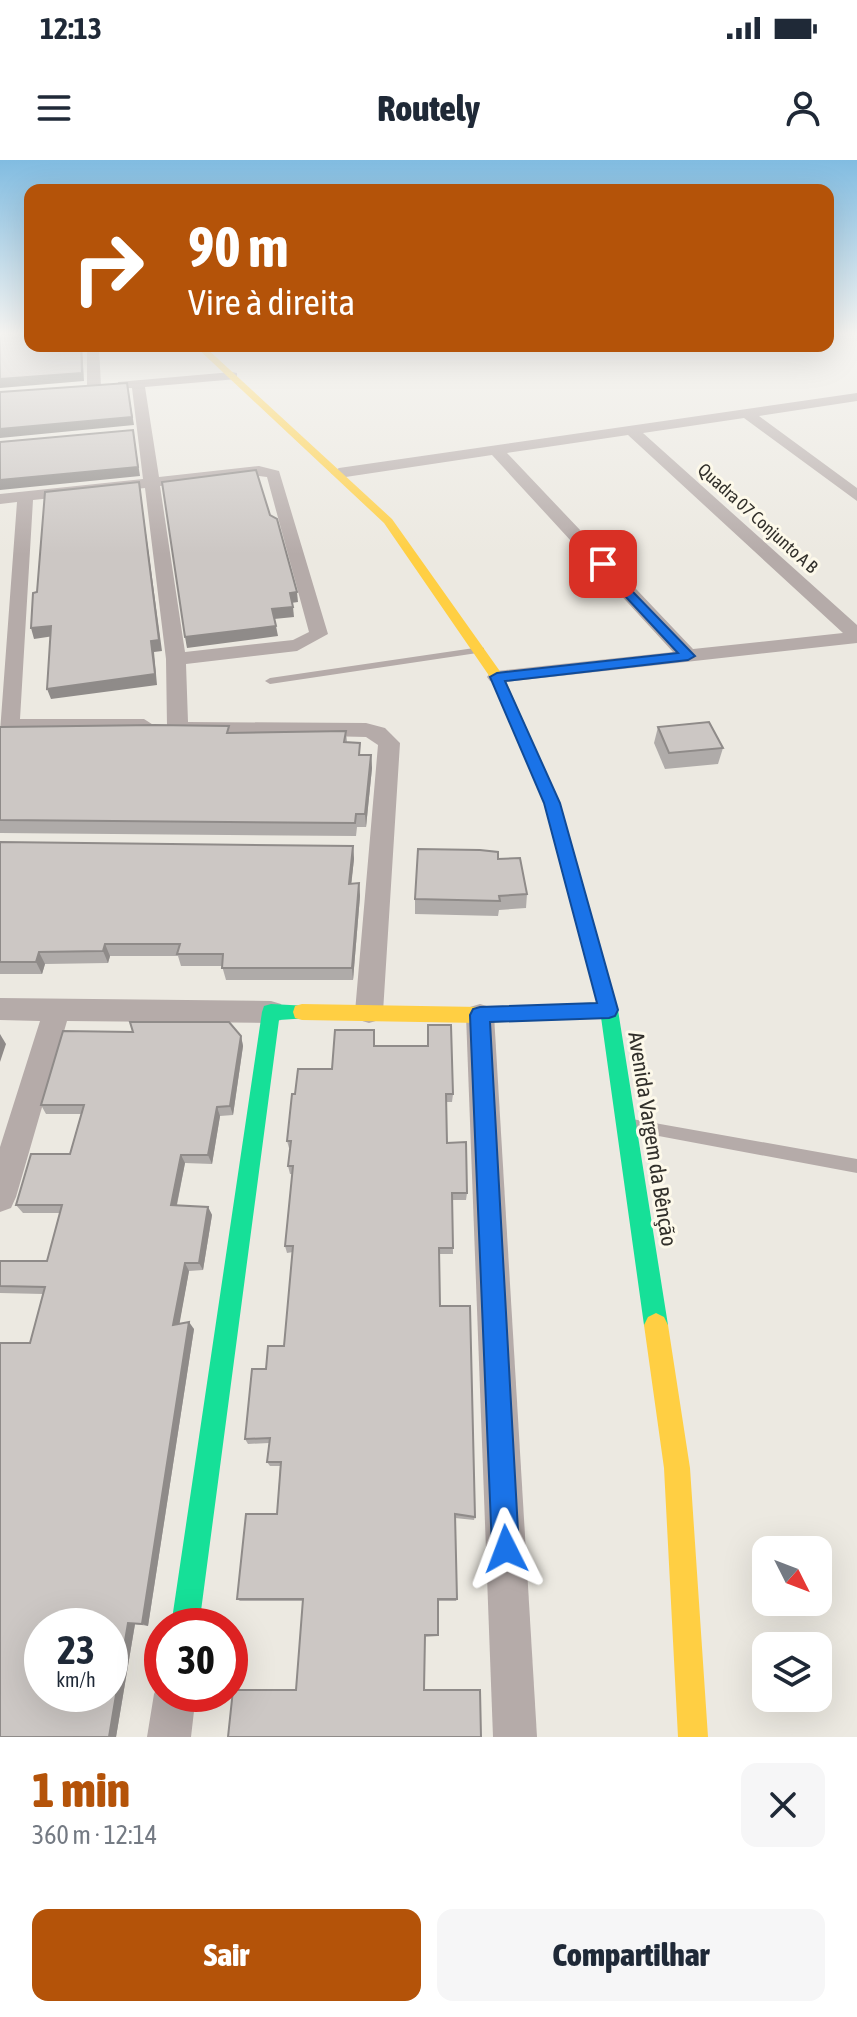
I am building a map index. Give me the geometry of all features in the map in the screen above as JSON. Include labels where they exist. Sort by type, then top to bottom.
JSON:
[{"type":"street","points":[[138,407],[139,432],[154,482],[176,659],[178,726]]},
{"type":"street","name":"Avenida Vargem da Bênção","points":[[266,407],[388,521],[497,677],[552,803],[609,1010],[677,1468],[693,1737]]},
{"type":"street","points":[[339,473],[791,407]]},
{"type":"street","points":[[747,413],[857,496]]},
{"type":"street","name":"Quadra 07 Conjunto A B","points":[[631,430],[857,636]]},
{"type":"street","points":[[496,450],[688,656]]},
{"type":"street","points":[[0,499],[259,471],[274,474],[321,631],[310,641],[297,645],[176,659]]},
{"type":"street","points":[[25,496],[10,575],[4,725],[178,726],[378,733],[389,743],[371,848],[369,1012]]},
{"type":"street","points":[[497,677],[857,636]]},
{"type":"street","points":[[0,1009],[480,1015],[609,1010]]},
{"type":"street","points":[[0,1197],[57,1010]]},
{"type":"street","points":[[188,1608],[271,1012]]},
{"type":"street","points":[[480,1015],[515,1737]]},
{"type":"street","points":[[169,1737],[172,1712]]},
{"type":"lane","points":[[270,681],[481,650]]},
{"type":"lane","points":[[626,1124],[857,1166]]},
{"type":"building","points":[[0,407],[130,407],[132,417],[0,429]]},
{"type":"building","points":[[133,430],[138,467],[0,480],[0,442]]},
{"type":"building","points":[[256,470],[270,515],[277,519],[297,592],[290,593],[293,607],[272,609],[276,626],[185,637],[162,482]]},
{"type":"building","points":[[139,482],[159,640],[151,641],[155,674],[47,689],[51,626],[31,628],[45,492]]},
{"type":"building","points":[[709,722],[723,748],[669,753],[658,727]]},
{"type":"building","points":[[229,726],[227,733],[346,731],[344,742],[360,743],[359,755],[371,755],[365,814],[356,814],[355,823],[0,820],[0,727]]},
{"type":"building","points":[[0,842],[353,846],[349,884],[359,883],[352,968],[222,968],[223,954],[177,954],[180,944],[105,944],[103,951],[39,952],[36,962],[0,962]]},
{"type":"building","points":[[418,849],[480,850],[498,852],[498,859],[520,858],[527,894],[499,896],[500,901],[415,899]]},
{"type":"building","points":[[130,1022],[229,1022],[241,1036],[230,1106],[217,1107],[208,1155],[181,1155],[171,1205],[208,1207],[199,1263],[185,1263],[173,1325],[189,1322],[142,1624],[128,1623],[128,1608],[24,1608],[24,1712],[113,1712],[109,1737],[0,1737],[0,1343],[30,1343],[45,1287],[0,1286],[0,1261],[47,1261],[62,1205],[16,1205],[31,1154],[70,1154],[84,1105],[41,1105],[63,1031],[133,1032]]},
{"type":"building","points":[[428,1025],[451,1025],[453,1094],[446,1094],[447,1143],[466,1142],[467,1193],[452,1193],[453,1248],[439,1248],[440,1306],[470,1306],[475,1517],[455,1514],[457,1599],[438,1599],[438,1635],[425,1635],[424,1690],[480,1690],[481,1737],[228,1737],[231,1712],[248,1712],[248,1690],[296,1690],[303,1599],[237,1599],[246,1514],[277,1514],[281,1462],[267,1462],[270,1438],[245,1439],[252,1369],[266,1369],[268,1346],[284,1346],[293,1246],[285,1246],[293,1166],[288,1166],[291,1141],[287,1141],[298,1069],[332,1069],[335,1030],[374,1030],[374,1046],[428,1046]]},
{"type":"traffic: fast","points":[[561,837],[609,1010],[656,1325]]},
{"type":"traffic: fast","points":[[188,1608],[271,1012],[302,1012]]},
{"type":"traffic: slow","points":[[264,407],[388,521],[497,677],[552,803],[561,837]]},
{"type":"traffic: slow","points":[[302,1012],[480,1015],[609,1010]]},
{"type":"traffic: slow","points":[[656,1325],[677,1468],[693,1737]]},
{"type":"route","points":[[506,1549],[480,1015],[609,1010],[552,803],[497,677],[688,656],[603,564]]}]
